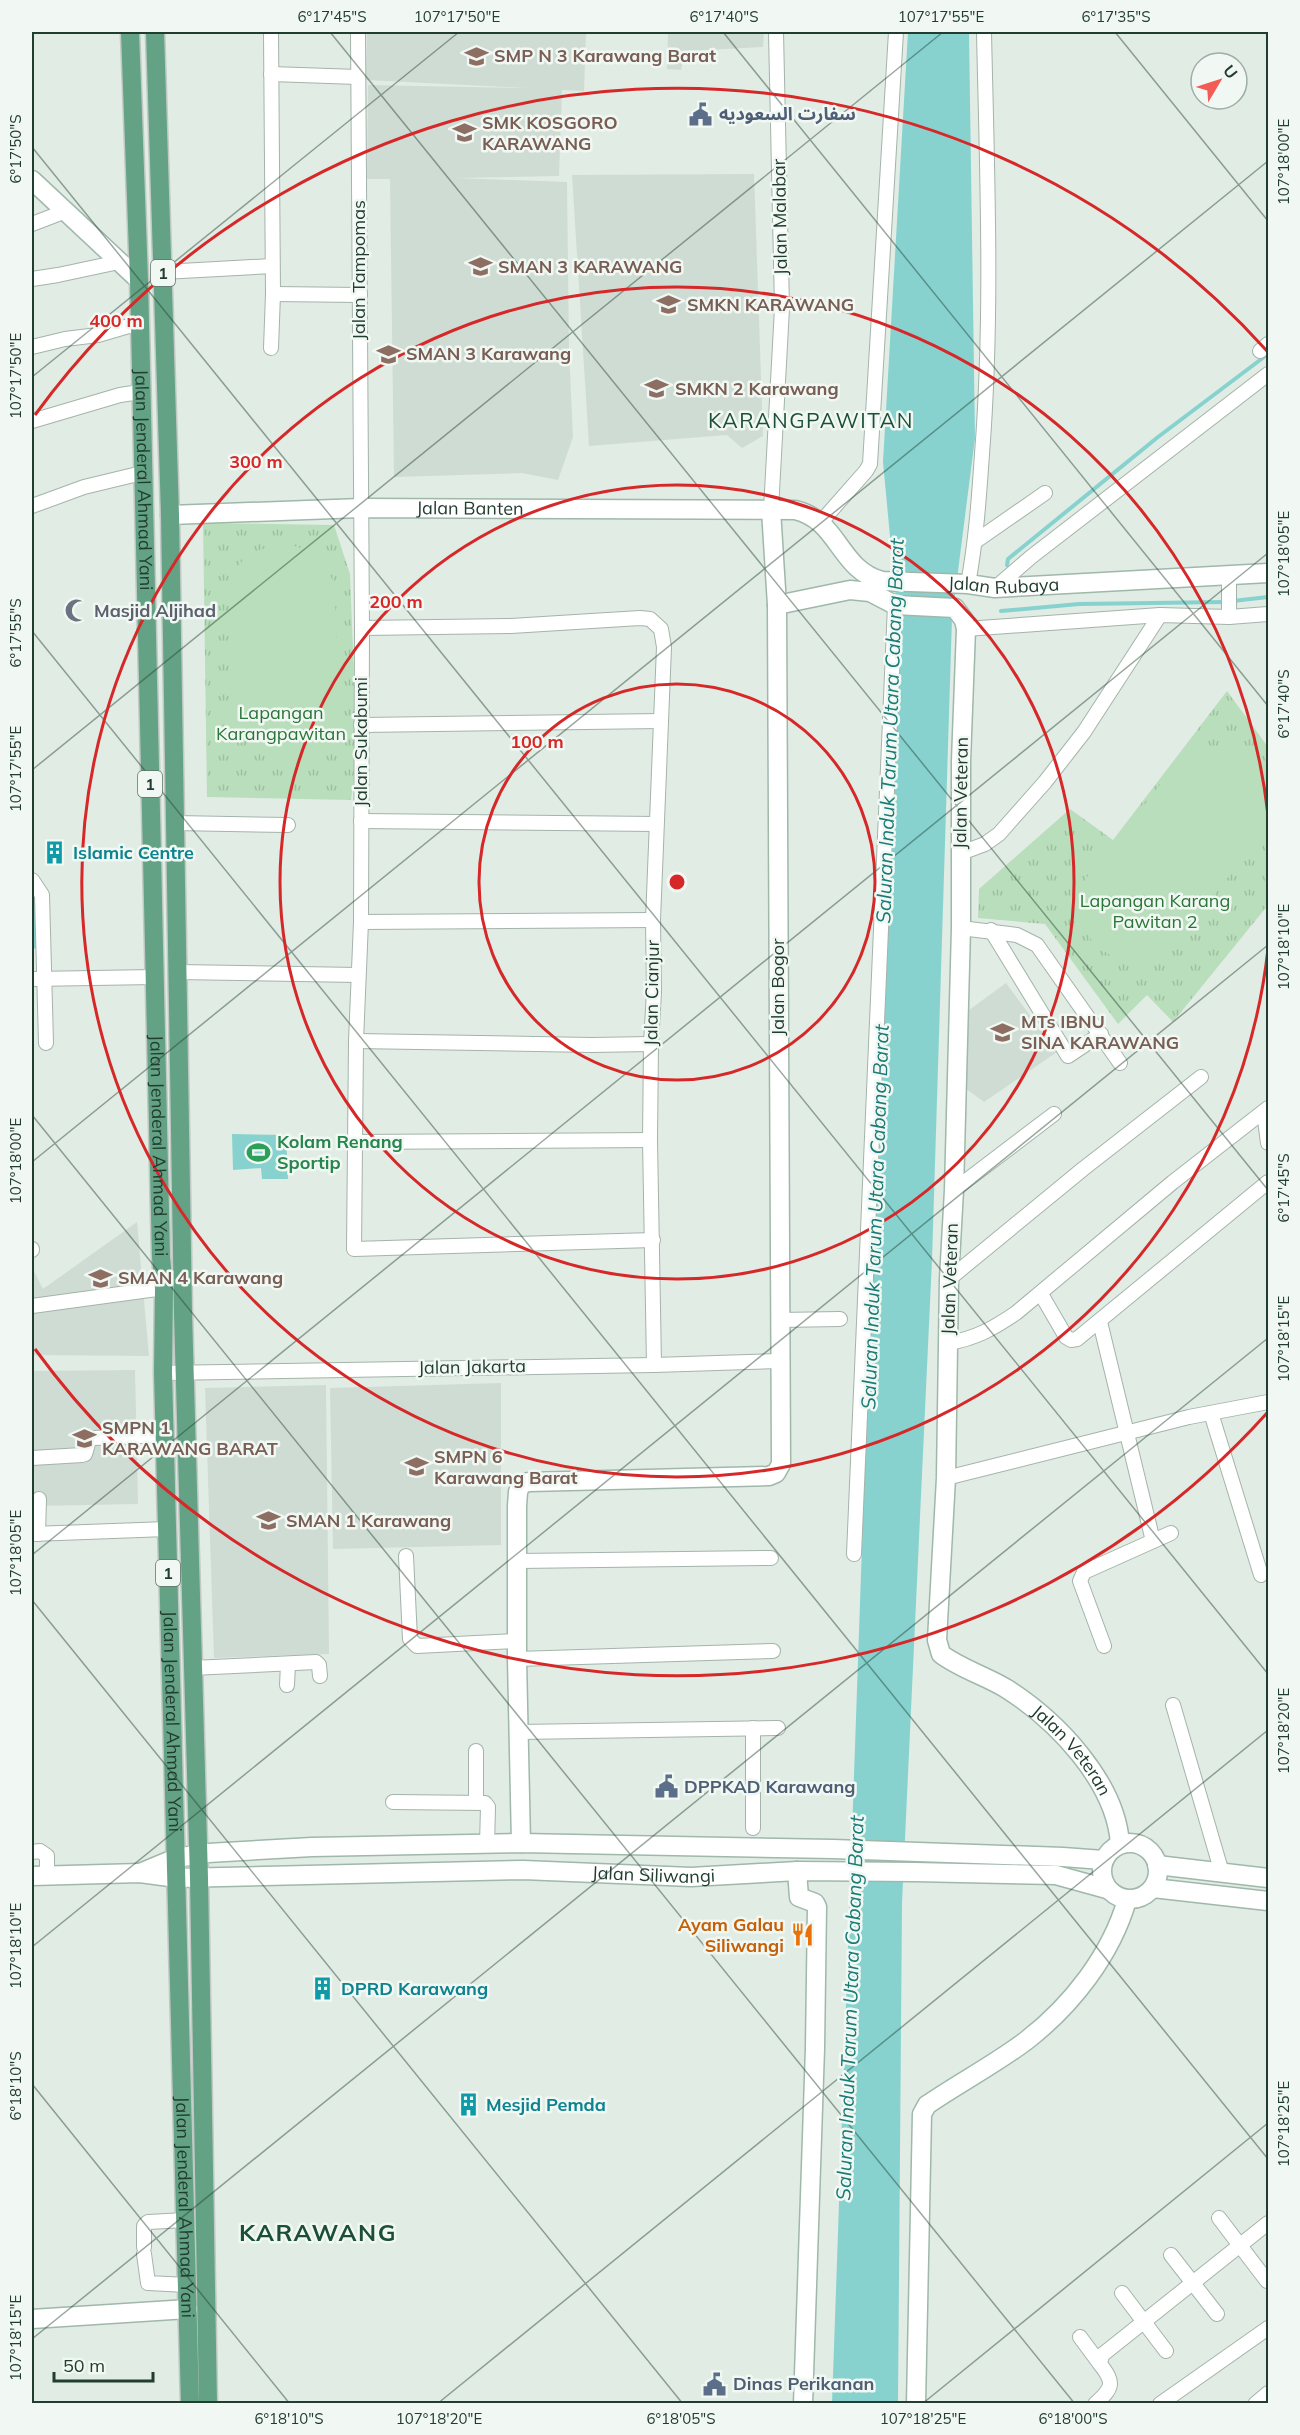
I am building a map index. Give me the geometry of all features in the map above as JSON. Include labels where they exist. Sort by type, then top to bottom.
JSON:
[{"type":"main road","name":"Jalan Jenderal Ahmad Yani","points":[[130,32],[139,279],[160,1257],[164,1288],[163,1373],[179,2015],[194,2175],[186,2220],[196,2264],[187,2285],[190,2403]]},
{"type":"main road","name":"Jalan Jenderal Ahmad Yani","points":[[155,32],[170,515],[185,1372],[197,1854],[200,1878],[194,2175],[196,2264],[208,2403]]},
{"type":"street","points":[[271,32],[273,294],[271,348]]},
{"type":"street","name":"Jalan Tampomas","points":[[358,32],[361,508]]},
{"type":"street","name":"Jalan Malabar","points":[[771,510],[782,308],[776,32]]},
{"type":"street","points":[[821,522],[870,464],[896,32]]},
{"type":"street","points":[[963,584],[976,541],[987,388],[984,32]]},
{"type":"street","points":[[271,74],[358,77]]},
{"type":"street","points":[[32,180],[139,279]]},
{"type":"street","points":[[32,224],[66,211]]},
{"type":"street","points":[[32,279],[118,262]]},
{"type":"street","points":[[163,272],[272,266]]},
{"type":"street","points":[[273,294],[360,295]]},
{"type":"street","points":[[32,347],[65,339],[98,335],[139,323]]},
{"type":"street","points":[[995,588],[1031,557],[1269,374]]},
{"type":"street","points":[[32,421],[120,395],[140,392]]},
{"type":"street","points":[[32,506],[84,487],[142,473]]},
{"type":"street","points":[[976,541],[1045,493]]},
{"type":"street","name":"Jalan Banten","points":[[170,515],[361,508],[771,510]]},
{"type":"street","name":"Jalan Sukabumi","points":[[361,508],[363,627],[361,922],[356,1041],[354,1249],[653,1240]]},
{"type":"street","name":"Jalan Rubaya","points":[[771,510],[810,513],[821,522],[856,568],[872,579],[891,582],[963,584],[995,588],[1229,582],[1269,573]]},
{"type":"street","name":"Jalan Bogor","points":[[518,1561],[517,1506],[521,1484],[769,1476],[776,1473],[781,1464],[777,605],[771,510]]},
{"type":"street","points":[[1229,582],[1229,614]]},
{"type":"street","name":"Jalan Rubaya","points":[[777,605],[850,590],[870,592],[895,605],[955,608],[964,620],[966,629]]},
{"type":"street","points":[[855,1554],[895,605]]},
{"type":"street","points":[[966,629],[1160,615],[1269,614]]},
{"type":"street","points":[[961,853],[985,844],[999,834],[1045,782],[1084,732],[1160,615]]},
{"type":"street","name":"Jalan Cianjur","points":[[363,627],[511,626],[640,618],[657,623],[663,636],[651,1044],[650,1140],[654,1365]]},
{"type":"street","name":"Jalan Veteran","points":[[966,629],[961,761],[961,928],[954,1190],[949,1279],[946,1478],[938,1585],[937,1640],[939,1650],[946,1657],[1007,1689],[1044,1717],[1071,1744],[1095,1773],[1115,1816],[1120,1845]]},
{"type":"street","points":[[361,725],[661,721]]},
{"type":"street","points":[[361,821],[656,824]]},
{"type":"street","points":[[175,823],[288,825]]},
{"type":"street","points":[[32,880],[42,895],[38,979],[46,1043]]},
{"type":"street","points":[[361,922],[653,920]]},
{"type":"street","points":[[961,928],[1017,934],[1037,945],[1120,1063]]},
{"type":"street","points":[[991,930],[1068,1056],[1101,1034]]},
{"type":"street","points":[[177,972],[358,975]]},
{"type":"street","points":[[38,979],[154,977]]},
{"type":"street","points":[[356,1041],[651,1044]]},
{"type":"street","points":[[949,1279],[1083,1169],[1201,1077]]},
{"type":"street","points":[[1266,1110],[1269,1143]]},
{"type":"street","points":[[948,1344],[988,1332],[1041,1294],[1173,1182],[1266,1110]]},
{"type":"street","points":[[954,1190],[1054,1114]]},
{"type":"street","points":[[356,1142],[650,1140]]},
{"type":"street","points":[[1041,1294],[1066,1337],[1071,1340],[1077,1339],[1269,1182]]},
{"type":"street","points":[[32,1306],[164,1288]]},
{"type":"street","points":[[780,1320],[840,1319]]},
{"type":"street","points":[[1100,1322],[1153,1541]]},
{"type":"street","name":"Jalan Jakarta","points":[[163,1373],[780,1361]]},
{"type":"street","points":[[946,1478],[1128,1432],[1269,1402]]},
{"type":"street","points":[[1211,1413],[1261,1575]]},
{"type":"street","points":[[32,1458],[82,1455],[85,1454],[89,1440],[94,1438],[165,1435]]},
{"type":"street","points":[[39,1499],[35,1534],[167,1529]]},
{"type":"street","points":[[1104,1646],[1080,1581],[1084,1572],[1171,1533]]},
{"type":"street","points":[[405,1556],[410,1639],[417,1646],[517,1650],[773,1651]]},
{"type":"street","points":[[521,1843],[517,1650],[518,1561],[771,1558]]},
{"type":"street","points":[[192,1668],[316,1662],[319,1665],[320,1676]]},
{"type":"street","points":[[287,1685],[288,1664]]},
{"type":"street","points":[[230,1666],[230,1680]]},
{"type":"street","points":[[1173,1705],[1222,1873]]},
{"type":"street","points":[[753,1728],[753,1828]]},
{"type":"street","points":[[519,1731],[778,1728]]},
{"type":"street","points":[[476,1751],[476,1802]]},
{"type":"street","points":[[393,1802],[485,1803],[488,1807],[487,1845]]},
{"type":"street","name":"Jalan Siliwangi","points":[[140,1874],[176,1858],[197,1854],[312,1847],[521,1843],[833,1849],[1103,1860]]},
{"type":"street","points":[[1132,1843],[1143,1846],[1152,1854],[1157,1865],[1158,1877],[1153,1888],[1139,1899],[1127,1900],[1116,1897],[1107,1889],[1101,1872],[1103,1860],[1110,1851],[1120,1845],[1132,1843]]},
{"type":"street","points":[[365,1846],[369,1873]]},
{"type":"street","points":[[691,1847],[691,1876]]},
{"type":"street","points":[[32,1852],[40,1851],[47,1856],[39,1876]]},
{"type":"street","points":[[1157,1865],[1269,1878]]},
{"type":"street","name":"Jalan Siliwangi","points":[[39,1876],[140,1874],[200,1878],[523,1870],[691,1876],[797,1871],[914,1872],[1056,1875],[1107,1889]]},
{"type":"street","points":[[797,1871],[799,1897],[815,1903],[817,1907],[815,2048],[803,2403]]},
{"type":"street","points":[[1153,1888],[1269,1901]]},
{"type":"street","points":[[916,2403],[922,2114],[927,2105],[1026,2041],[1057,2013],[1098,1964],[1115,1934],[1127,1900]]},
{"type":"street","points":[[1219,2218],[1242,2245],[1267,2281]]},
{"type":"street","points":[[186,2220],[148,2222],[144,2226],[144,2250],[148,2283],[187,2285]]},
{"type":"street","points":[[1100,2364],[1102,2355],[1269,2223]]},
{"type":"street","points":[[1171,2255],[1217,2314]]},
{"type":"street","points":[[1122,2293],[1166,2351]]},
{"type":"street","points":[[32,2319],[188,2309]]},
{"type":"street","points":[[1160,2403],[1175,2399],[1269,2328]]},
{"type":"street","points":[[1080,2337],[1110,2377],[1111,2386],[1106,2394],[1095,2403]]},
{"type":"street","points":[[1255,2403],[1269,2393]]},
{"type":"shaded area","name":"SMAN 3 KARAWANG","points":[[367,32],[586,32],[584,91],[562,90],[559,176],[456,178],[567,182],[569,351],[573,437],[558,480],[522,473],[394,477],[390,179],[367,179],[368,85],[527,88],[366,80]]},
{"type":"shaded area","points":[[668,32],[764,32],[763,47],[685,51],[681,70],[667,69]]},
{"type":"shaded area","name":"SMKN KARAWANG","points":[[754,174],[763,436],[742,448],[727,435],[589,446],[572,175]]},
{"type":"shaded area","name":"MTs IBNU SINA KARAWANG","points":[[1006,983],[1057,1052],[984,1102],[961,1085],[965,1013]]},
{"type":"shaded area","name":"SMAN 4 Karawang","points":[[137,1222],[149,1356],[32,1355],[32,1267],[43,1289]]},
{"type":"shaded area","name":"SMPN 1 KARAWANG BARAT","points":[[135,1370],[138,1504],[32,1506],[32,1371]]},
{"type":"shaded area","name":"SMPN 6 Karawang Barat","points":[[501,1383],[501,1545],[333,1549],[330,1388]]},
{"type":"shaded area","name":"SMAN 1 Karawang","points":[[326,1385],[329,1654],[214,1658],[205,1388]]},
{"type":"green space","name":"Lapangan Karangpawitan","points":[[203,523],[334,525],[350,574],[357,753],[351,800],[207,797]]},
{"type":"green space","points":[[287,544],[303,549],[315,557],[326,568],[334,583],[339,711],[339,720],[331,739],[311,758],[295,764],[277,762],[259,752],[244,737],[232,709],[230,596],[235,570],[245,559],[258,551]]},
{"type":"green space","name":"Lapangan Karang Pawitan 2","points":[[1227,691],[1268,747],[1268,905],[1173,1022],[1147,995],[1118,1024],[1045,924],[978,918],[979,889],[1070,809],[1113,840]]},
{"type":"green space","points":[[1205,750],[1224,751],[1242,756],[1257,768],[1266,781],[1268,826],[1170,951],[1160,958],[1139,962],[1126,961],[1112,956],[1090,938],[1082,926],[1078,913],[1078,899],[1087,877],[1174,767],[1188,757]]},
{"type":"water","name":"Saluran Induk Tarum Utara Cabang Barat","points":[[908,32],[969,32],[975,438],[952,618],[932,1260],[902,1903],[898,2403],[832,2404],[869,1346],[898,621],[883,462]]},
{"type":"water","points":[[37,889],[38,948],[32,949],[32,890]]},
{"type":"water","name":"Kolam Renang Sportip","points":[[232,1134],[286,1135],[288,1179],[262,1179],[261,1168],[233,1170]]},
{"type":"waterway","points":[[1007,565],[1008,559],[1158,437],[1268,354]]},
{"type":"waterway","points":[[1233,601],[1268,597]]},
{"type":"waterway","points":[[1001,611],[1079,604],[1225,602]]},
{"type":"place","name":"SMP N 3 Karawang Barat","points":[[476,56]]},
{"type":"place","name":"سفارت السعوديه","points":[[701,114]]},
{"type":"place","name":"SMK KOSGORO KARAWANG","points":[[464,133]]},
{"type":"place","name":"SMAN 3 KARAWANG","points":[[480,267]]},
{"type":"place","name":"SMKN KARAWANG","points":[[669,305]]},
{"type":"place","name":"SMAN 3 Karawang","points":[[388,354]]},
{"type":"place","name":"SMKN 2 Karawang","points":[[657,389]]},
{"type":"place","name":"Masjid Aljihad","points":[[76,611]]},
{"type":"place","name":"Islamic Centre","points":[[55,853]]},
{"type":"place","name":"MTs IBNU SINA KARAWANG","points":[[1003,1032]]},
{"type":"place","name":"Kolam Renang Sportip","points":[[259,1152]]},
{"type":"place","name":"SMAN 4 Karawang","points":[[100,1278]]},
{"type":"place","name":"SMPN 1 KARAWANG BARAT","points":[[84,1438]]},
{"type":"place","name":"SMPN 6 Karawang Barat","points":[[416,1467]]},
{"type":"place","name":"SMAN 1 Karawang","points":[[268,1521]]},
{"type":"place","name":"DPPKAD Karawang","points":[[666,1787]]},
{"type":"place","name":"Ayam Galau Siliwangi","points":[[802,1935]]},
{"type":"place","name":"DPRD Karawang","points":[[323,1989]]},
{"type":"place","name":"Mesjid Pemda","points":[[468,2105]]},
{"type":"place","name":"Dinas Perikanan","points":[[715,2384]]},
{"type":"district","name":"KARANGPAWITAN","points":[[811,421]]},
{"type":"district","name":"KARAWANG","points":[[318,2233]]}]
